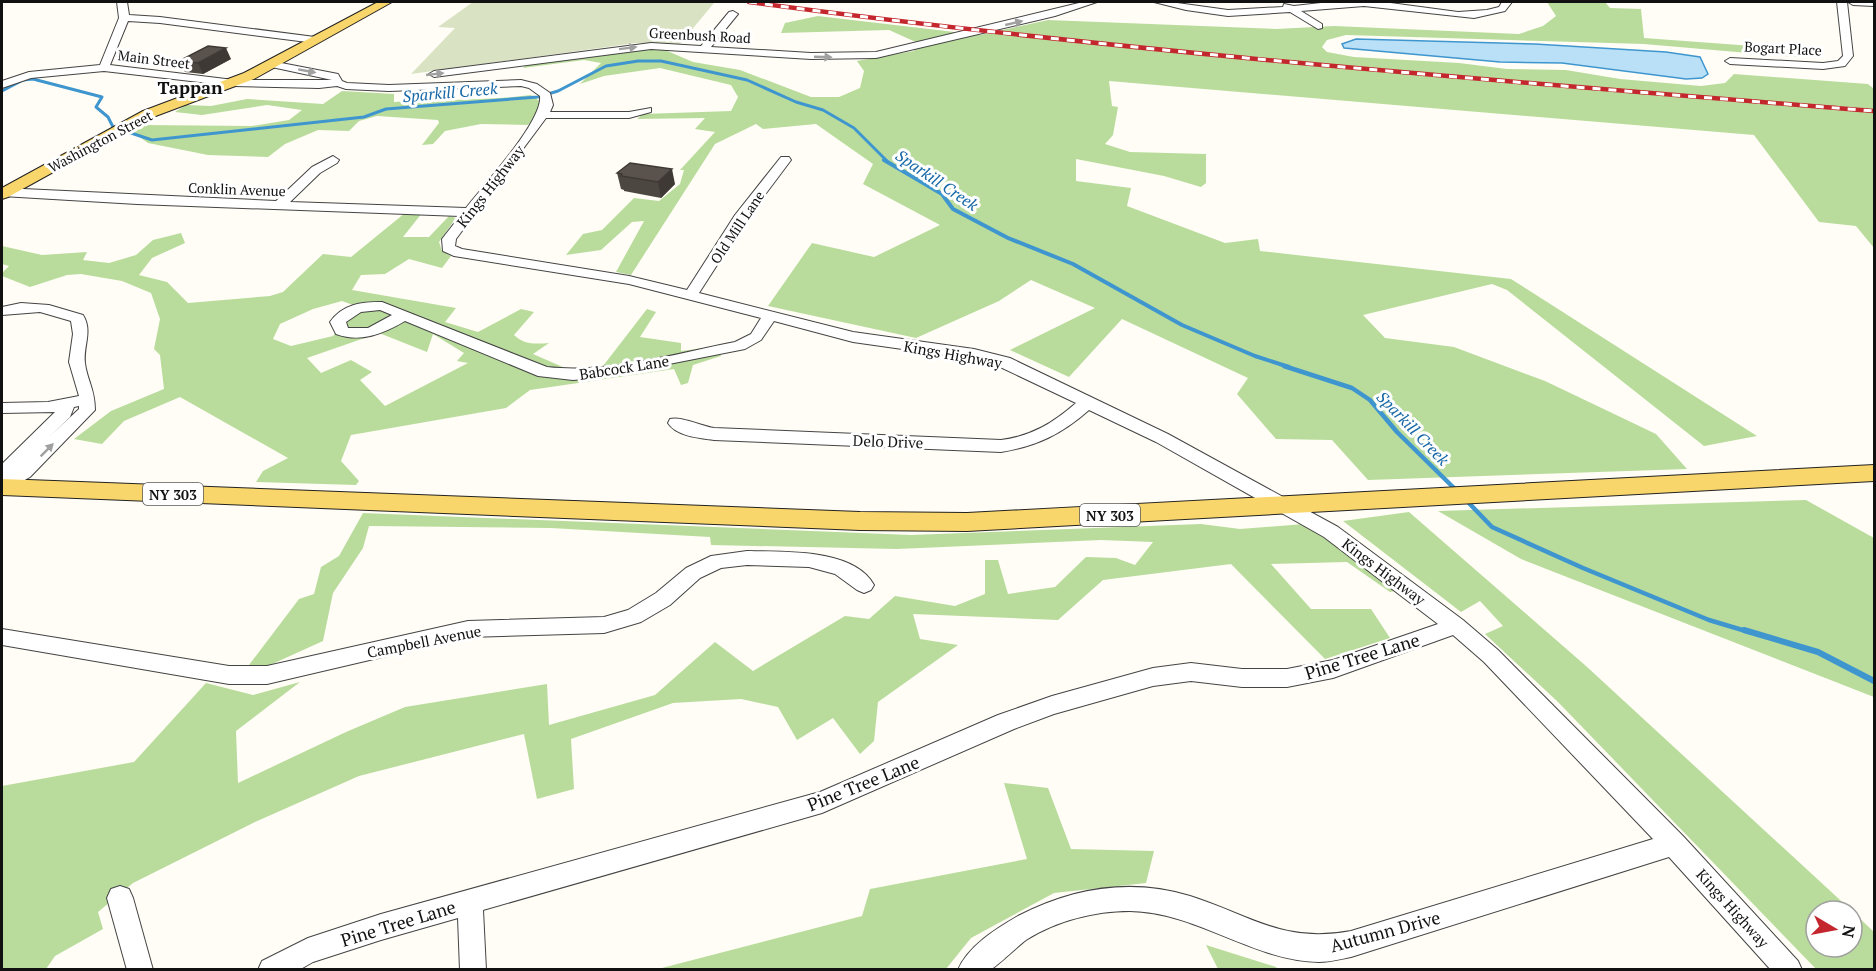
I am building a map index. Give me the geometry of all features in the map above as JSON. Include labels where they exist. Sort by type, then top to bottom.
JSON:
[{"type":"main road","name":"Washington Street","points":[[2,193],[118,130],[174,103],[234,83],[386,2]]},
{"type":"main road","name":"NY 303","points":[[2,486],[913,523],[1001,521],[1875,473]]},
{"type":"street","name":"Main Street","points":[[122,2],[124,18],[104,68],[234,83]]},
{"type":"street","name":"Greenbush Road","points":[[271,64],[334,76],[338,83],[465,71],[632,47],[811,56],[876,55],[1051,14],[1092,2]]},
{"type":"street","points":[[1159,2],[1224,12],[1270,12],[1355,2],[1480,14],[1502,9],[1507,2]]},
{"type":"street","points":[[1280,2],[1318,26]]},
{"type":"street","name":"Bogart Place","points":[[1730,61],[1823,66],[1841,64],[1848,56],[1842,2]]},
{"type":"street","points":[[1853,2],[1875,3]]},
{"type":"street","points":[[704,49],[733,14]]},
{"type":"street","points":[[124,18],[160,20],[315,40]]},
{"type":"street","points":[[4,72],[20,76],[104,68]]},
{"type":"street","points":[[2,85],[20,76]]},
{"type":"street","points":[[377,80],[385,85],[398,88]]},
{"type":"street","points":[[234,83],[319,85],[338,83],[346,86],[398,88],[496,83],[527,85],[542,90],[546,95],[547,105],[543,114],[629,115],[647,110]]},
{"type":"street","name":"Kings Highway","points":[[543,114],[530,135],[449,239],[448,248],[459,254],[592,272],[692,295],[853,337],[974,354],[1004,362],[1162,438],[1287,505],[1331,532],[1456,626],[1491,656],[1674,844],[1789,969]]},
{"type":"street","points":[[279,206],[316,170],[333,160]]},
{"type":"street","name":"Old Mill Lane","points":[[692,295],[740,218],[785,160]]},
{"type":"street","name":"Conklin Avenue","points":[[2,193],[470,212]]},
{"type":"street","points":[[2,311],[20,306],[38,306],[78,318],[81,334],[77,362],[87,393],[87,410],[24,473],[2,486]]},
{"type":"street","name":"Babcock Lane","points":[[403,315],[544,372],[573,375],[603,372],[740,346],[756,337],[770,316]]},
{"type":"street","points":[[2,408],[36,409],[66,405],[87,393]]},
{"type":"street","name":"Delo Drive","points":[[676,423],[694,431],[714,434],[1001,446],[1044,437],[1088,402]]},
{"type":"street","points":[[2,486],[4,472],[64,413],[66,405]]},
{"type":"street","name":"Campbell Avenue","points":[[2,638],[229,675],[267,675],[468,629],[604,625],[634,616],[663,599],[693,573],[718,561],[747,558],[809,560],[841,568],[864,585]]},
{"type":"street","name":"Pine Tree Lane","points":[[271,969],[308,951],[381,927],[822,802],[901,770],[1006,722],[1052,705],[1153,677],[1191,672],[1242,678],[1287,678],[1333,669],[1456,626]]},
{"type":"street","name":"Autumn Drive","points":[[971,969],[989,949],[1036,918],[1085,901],[1137,898],[1188,908],[1275,942],[1317,950],[1352,944],[1674,844]]},
{"type":"street","points":[[120,898],[140,969]]},
{"type":"street","points":[[470,902],[473,969]]},
{"type":"green space","points":[[473,2],[714,3],[680,44],[636,43],[411,74],[455,28],[438,27]]},
{"type":"green space","points":[[1547,2],[1605,2],[1610,8],[1641,9],[1644,38],[1795,49],[1821,55],[1795,57],[1644,44],[1346,35],[1327,40],[1322,47],[1327,52],[1354,57],[1459,63],[1507,69],[1566,70],[1620,79],[1701,86],[1725,83],[1734,74],[1868,84],[1874,89],[1874,248],[1856,226],[1819,222],[1754,135],[1109,81],[1112,106],[1118,107],[1113,135],[1105,144],[1130,152],[1206,154],[1206,183],[1201,187],[1164,176],[1076,159],[1076,181],[1131,188],[1127,206],[1225,243],[1258,239],[1260,251],[1511,279],[1757,436],[1704,446],[1507,290],[1492,284],[1363,315],[1385,338],[1454,347],[1545,381],[1656,434],[1687,469],[1368,480],[1332,440],[1276,439],[1237,394],[1248,378],[1122,319],[1069,377],[1010,350],[1095,308],[1031,280],[999,301],[916,338],[768,306],[812,243],[874,257],[940,225],[863,184],[873,164],[816,124],[763,129],[756,124],[715,144],[631,275],[616,272],[644,221],[632,222],[601,250],[566,255],[583,234],[602,230],[634,198],[659,201],[680,184],[684,170],[680,170],[715,132],[695,129],[705,118],[637,119],[643,114],[731,111],[738,97],[731,85],[660,68],[604,76],[580,84],[601,63],[584,60],[523,68],[527,64],[658,47],[693,62],[740,70],[811,97],[839,97],[860,88],[864,71],[857,61],[914,51],[918,43],[889,30],[781,33],[785,23],[818,16],[980,35],[1048,20],[1276,29],[1334,26],[1519,34],[1543,26],[1556,16]]},
{"type":"green space","points":[[342,91],[394,94],[394,102],[531,95],[542,103],[537,115],[528,125],[481,124],[445,131],[433,144],[422,145],[439,123],[438,120],[377,116],[359,121],[349,131],[318,130],[285,144],[268,157],[208,155],[148,143],[131,131],[143,125],[252,126],[289,120],[302,110],[267,105],[202,115],[175,112],[186,105],[211,106],[247,99],[323,104]]},
{"type":"green space","points":[[405,213],[422,213],[403,237],[429,237],[449,216],[456,218],[439,242],[442,251],[451,256],[442,268],[409,259],[385,274],[361,275],[352,290],[456,308],[445,322],[478,332],[521,309],[534,312],[514,335],[526,342],[549,343],[533,354],[572,371],[603,366],[647,309],[656,312],[640,337],[681,343],[681,351],[719,346],[721,356],[693,365],[688,383],[681,385],[674,369],[530,390],[506,408],[351,435],[341,461],[359,481],[356,485],[256,482],[263,471],[288,458],[180,397],[124,421],[102,444],[74,439],[111,411],[164,389],[160,355],[154,349],[160,319],[151,293],[122,281],[81,274],[67,275],[30,287],[2,276],[9,266],[2,264],[2,246],[42,255],[87,252],[83,260],[109,263],[136,255],[153,240],[181,233],[185,243],[152,258],[139,275],[167,282],[188,303],[270,296],[283,292],[323,254],[351,257]],"holes":[[[342,301],[364,309],[348,318],[333,336],[291,346],[273,339],[280,324],[313,309]],[[379,333],[427,352],[433,334],[464,353],[457,361],[468,363],[385,406],[360,380],[372,372],[351,360],[321,373],[307,358]]]},
{"type":"green space","points":[[1806,500],[1874,538],[1874,697],[1521,559],[1438,511]]},
{"type":"green space","points":[[1409,512],[1586,666],[1839,899],[1804,899],[1804,957],[1558,702],[1485,634],[1503,626],[1480,601],[1461,612],[1343,521]]},
{"type":"green space","points":[[363,513],[911,535],[1201,524],[1240,529],[1304,524],[1399,590],[1390,592],[1347,562],[1271,564],[1311,609],[1371,609],[1390,638],[1325,659],[1231,564],[1103,580],[1058,620],[913,614],[920,639],[958,645],[878,702],[874,741],[860,754],[833,718],[797,740],[778,707],[741,699],[673,703],[571,739],[574,789],[537,799],[524,734],[359,776],[255,822],[133,883],[98,912],[103,929],[55,956],[46,969],[2,970],[2,786],[134,762],[206,683],[253,695],[300,682],[236,731],[238,783],[405,707],[547,684],[549,725],[655,695],[715,642],[753,671],[845,616],[869,619],[895,596],[955,606],[985,594],[985,560],[998,560],[1008,594],[1055,587],[1086,557],[1116,558],[1135,565],[1153,542],[1101,540],[897,549],[711,545],[710,537],[551,528],[369,526],[363,548],[333,593],[323,641],[270,665],[249,665],[299,599],[314,594],[321,567],[339,556]]},
{"type":"green space","points":[[1004,783],[1048,788],[1071,849],[1154,851],[1146,883],[1054,893],[971,938],[946,969],[658,969],[862,916],[870,889],[1027,859]]},
{"type":"green space","points":[[1864,922],[1874,932],[1874,969],[1816,969],[1806,959],[1864,959]]},
{"type":"green space","points":[[1206,945],[1276,967],[1277,969],[1218,969]]},
{"type":"water","points":[[1356,39],[1535,44],[1666,52],[1700,57],[1708,74],[1702,78],[1686,79],[1562,63],[1500,62],[1344,48],[1342,44]]},
{"type":"building","points":[[208,46],[226,48],[198,63],[179,61]]},
{"type":"building","points":[[630,163],[672,169],[658,182],[621,176],[622,174],[617,173]]},
{"type":"waterway","name":"Sparkill Creek","points":[[2,91],[23,80],[33,79],[102,97],[96,107],[108,117],[113,127],[152,140],[364,117],[386,109],[538,97],[558,91],[606,66],[638,61],[661,61],[747,80],[796,102],[823,110],[854,128],[887,161]]},
{"type":"waterway","name":"Sparkill Creek","points":[[884,160],[942,194],[953,209],[1008,238],[1073,264],[1182,325],[1255,356],[1289,367]]},
{"type":"waterway","name":"Sparkill Creek","points":[[1284,366],[1352,388],[1370,400],[1397,432],[1456,490]]},
{"type":"waterway","name":"Sparkill Creek","points":[[1466,500],[1492,527],[1583,568],[1709,620],[1749,632]]},
{"type":"waterway","name":"Sparkill Creek","points":[[1744,630],[1818,652],[1874,681]]},
{"type":"railway","points":[[749,2],[1170,51],[1451,77],[1874,111]]},
{"type":"district","name":"Tappan","points":[[190,87]]}]
